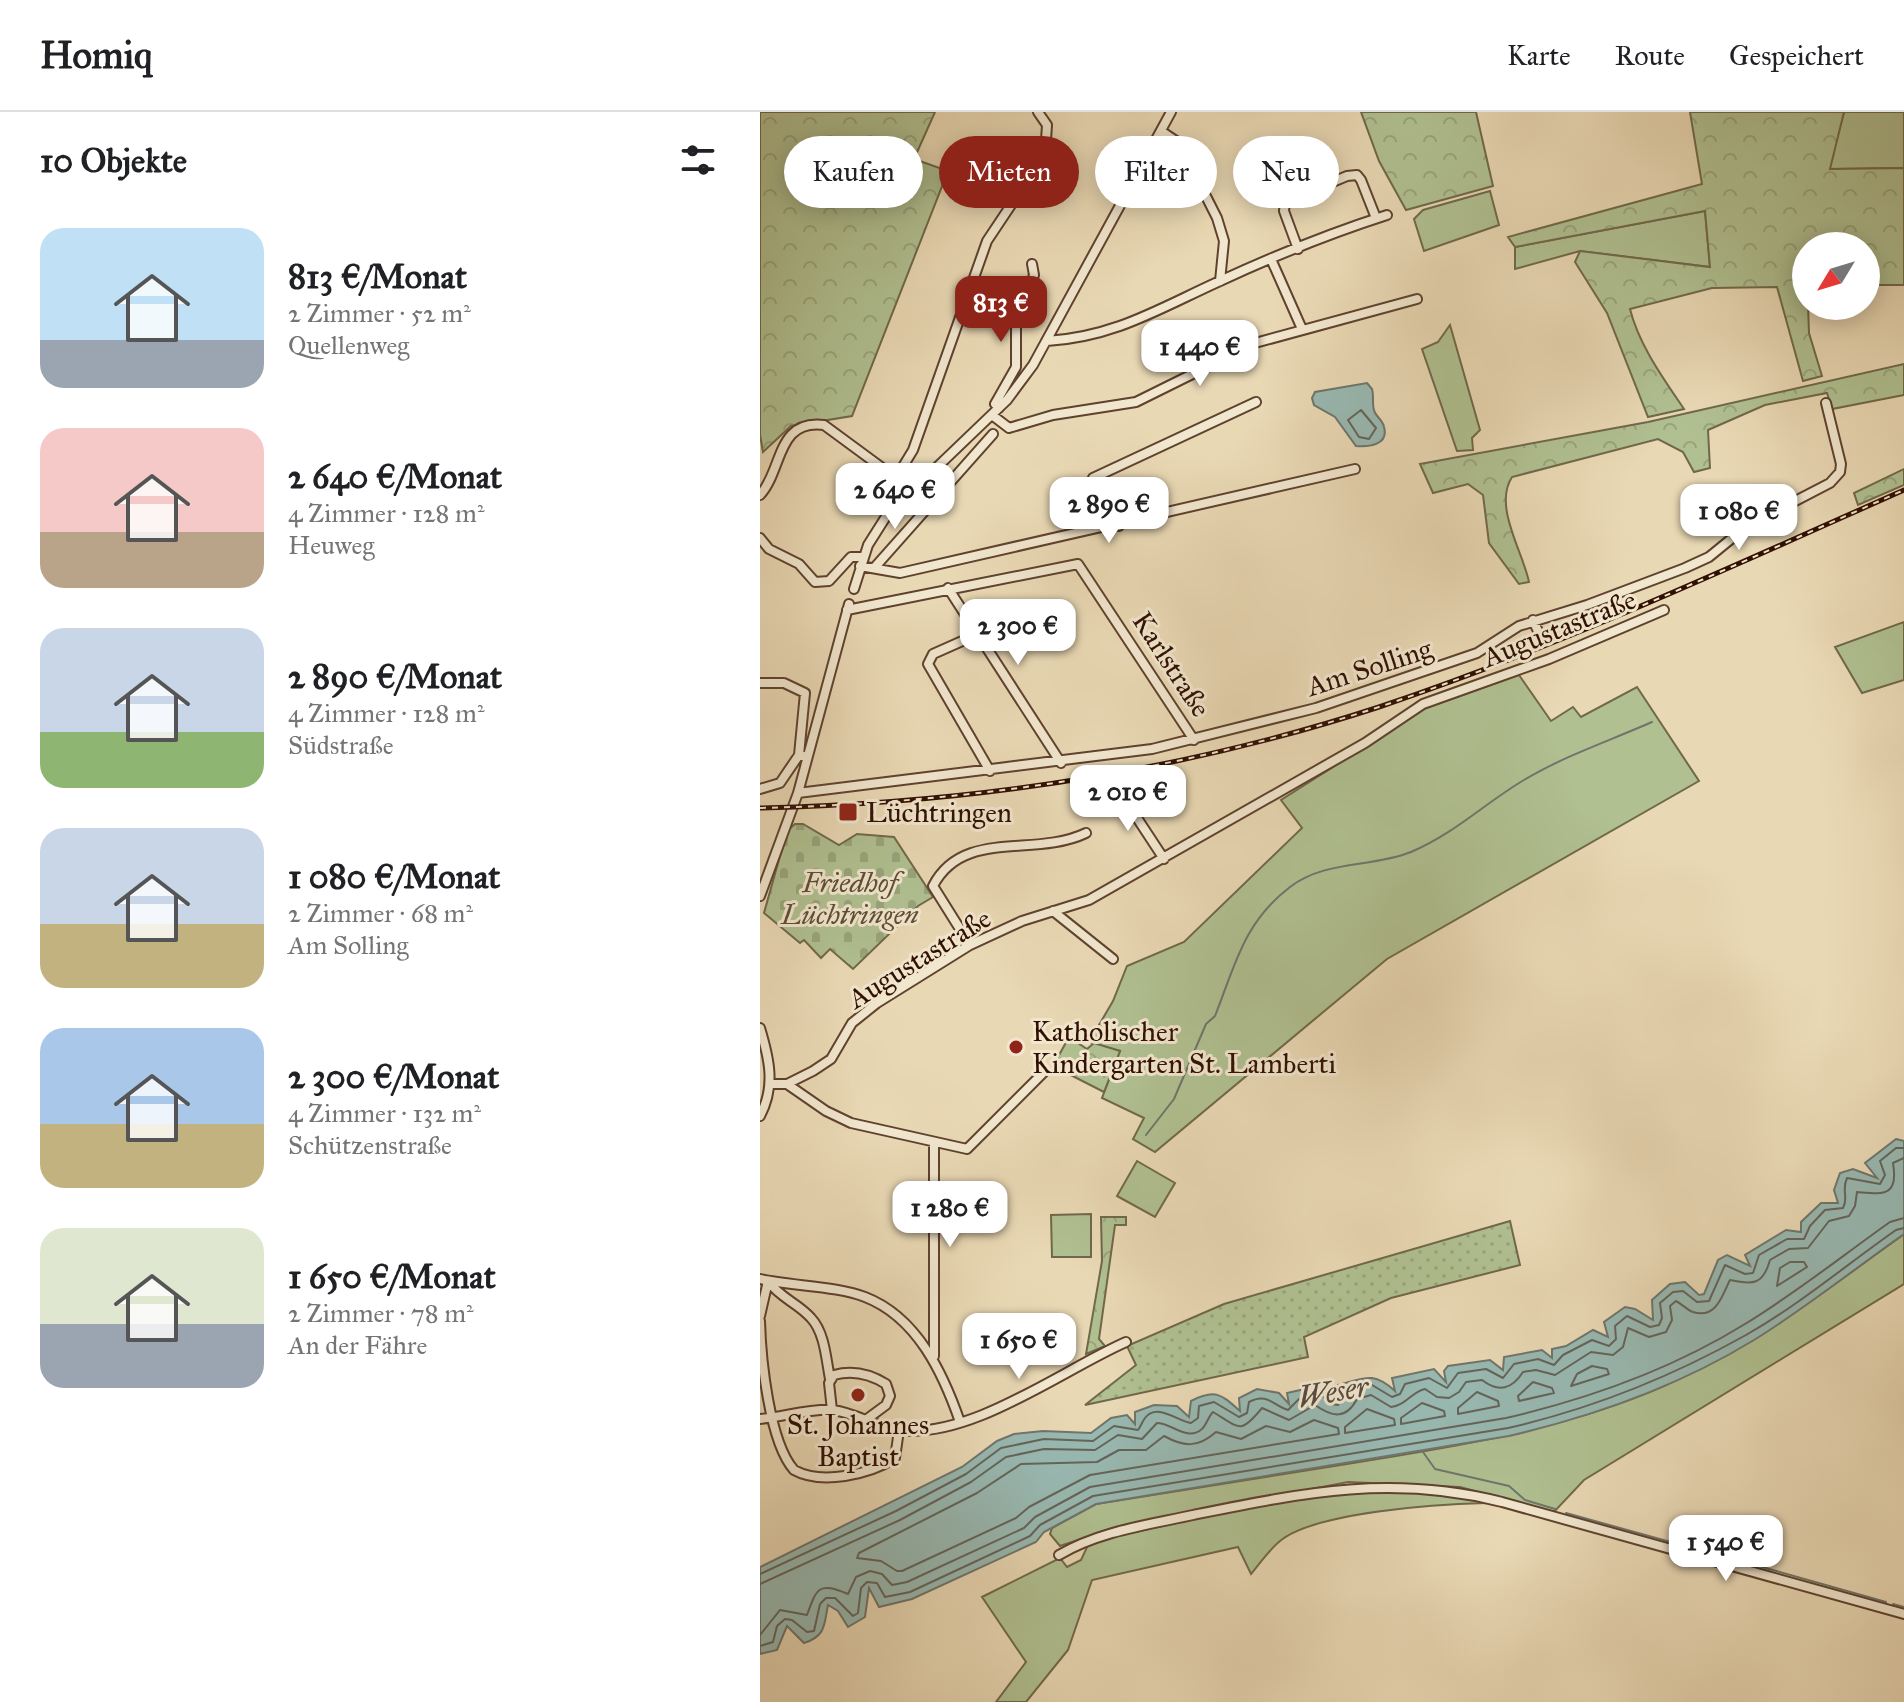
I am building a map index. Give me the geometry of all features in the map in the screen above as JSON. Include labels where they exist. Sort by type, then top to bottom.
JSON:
[{"type":"street","points":[[896,478],[913,450],[987,241],[1043,152],[1047,125],[1038,112]]},
{"type":"street","points":[[854,589],[862,562],[887,515],[1018,387],[1047,341],[1171,112]]},
{"type":"street","points":[[1161,131],[1179,143],[1217,218],[1224,241],[1220,281]]},
{"type":"street","points":[[1298,249],[1284,211],[1285,202],[1347,176],[1357,175],[1361,180],[1376,218]]},
{"type":"street","points":[[1047,341],[1078,339],[1117,330],[1271,259],[1387,215]]},
{"type":"street","points":[[1271,259],[1302,329]]},
{"type":"street","points":[[1032,264],[1034,275],[1016,325],[1016,367],[995,404],[995,411],[1009,428],[1053,415],[1136,402],[1255,343],[1417,299]]},
{"type":"street","points":[[1119,526],[1116,515],[1091,483],[1093,478],[1256,402]]},
{"type":"street","name":"Am Solling","points":[[798,793],[1061,763],[1194,740],[1395,683],[1477,653],[1533,620],[1587,605],[1709,557],[1747,526],[1830,483],[1840,472],[1841,464],[1826,403]]},
{"type":"street","points":[[760,495],[772,477],[785,441],[805,426],[816,424],[824,425],[896,478],[908,494]]},
{"type":"street","points":[[875,567],[993,434]]},
{"type":"street","points":[[760,538],[769,549],[799,564],[815,582],[829,581],[851,557],[900,573],[1119,526],[1355,469]]},
{"type":"street","name":"Karlstraße","points":[[948,588],[1078,564],[1194,740]]},
{"type":"street","points":[[760,789],[780,783],[803,756],[848,607],[948,588],[1061,763]]},
{"type":"street","name":"Augustastraße","points":[[770,1084],[787,1084],[831,1059],[852,1023],[877,1003],[970,945],[1053,911],[1089,900],[1365,743],[1423,704],[1549,659],[1664,610]]},
{"type":"street","points":[[1533,620],[1549,659]]},
{"type":"street","points":[[978,634],[933,654],[928,664],[990,771]]},
{"type":"street","points":[[760,683],[784,683],[805,693],[803,756],[798,793],[760,896]]},
{"type":"street","points":[[1118,789],[1164,859]]},
{"type":"street","points":[[970,945],[933,886],[939,875],[980,848],[1047,846],[1086,833]]},
{"type":"street","points":[[1053,911],[1113,959]]},
{"type":"street","points":[[760,1028],[768,1055],[770,1084],[760,1116]]},
{"type":"street","points":[[787,1084],[826,1111],[851,1123],[967,1149],[1044,1072]]},
{"type":"street","points":[[934,1142],[934,1356],[960,1422]]},
{"type":"street","points":[[764,1280],[864,1296],[892,1314],[934,1356]]},
{"type":"street","points":[[764,1280],[760,1318],[773,1418],[788,1464],[800,1474],[820,1477],[850,1474],[895,1458],[899,1430]]},
{"type":"street","points":[[764,1280],[777,1295],[803,1311],[818,1328],[830,1379],[832,1410]]},
{"type":"street","points":[[760,1419],[832,1410],[899,1430],[960,1422],[1019,1399],[1086,1360],[1126,1342]]},
{"type":"street","points":[[830,1379],[847,1372],[886,1384],[889,1400],[867,1419]]},
{"type":"street","points":[[1059,1555],[1121,1530],[1294,1495],[1348,1487],[1402,1488],[1460,1493],[1502,1502],[1904,1614]]},
{"type":"green space","points":[[760,112],[935,112],[923,139],[923,136],[784,136],[784,208],[923,208],[923,162],[939,168],[939,194],[852,416],[791,426],[763,452],[760,435]]},
{"type":"green space","points":[[1361,112],[1476,112],[1493,186],[1406,210],[1379,161]]},
{"type":"green space","points":[[1690,112],[1844,112],[1830,169],[1904,168],[1904,285],[1880,285],[1880,232],[1792,232],[1792,320],[1809,320],[1809,333],[1822,376],[1803,381],[1777,287],[1712,288],[1630,309],[1646,348],[1684,409],[1648,417],[1607,313],[1575,262],[1580,251],[1710,267],[1705,211],[1515,247],[1508,237],[1702,184]]},
{"type":"green space","points":[[1844,112],[1904,112],[1904,168],[1829,169]]},
{"type":"green space","points":[[1490,191],[1499,225],[1424,251],[1414,219],[1423,210]]},
{"type":"green space","points":[[1705,211],[1710,267],[1580,251],[1515,269],[1515,247]]},
{"type":"green space","points":[[1450,325],[1480,430],[1472,438],[1473,450],[1457,451],[1422,349],[1438,342]]},
{"type":"green space","points":[[1904,364],[1904,395],[1832,409],[1827,393],[1765,405],[1708,430],[1710,468],[1694,472],[1683,452],[1658,439],[1512,477],[1507,489],[1507,515],[1529,582],[1519,584],[1489,543],[1483,495],[1468,484],[1433,493],[1420,464],[1648,422]]},
{"type":"green space","points":[[1904,469],[1904,485],[1858,505],[1854,493]]},
{"type":"green space","points":[[1904,622],[1904,680],[1862,693],[1835,647]]},
{"type":"green space","points":[[1519,675],[1551,721],[1573,707],[1581,717],[1637,687],[1699,781],[1387,959],[1155,1152],[1133,1139],[1144,1118],[1102,1098],[1120,1051],[1089,1042],[1113,1001],[1127,966],[1184,942],[1302,828],[1281,800],[1426,708]]},
{"type":"green space","name":"Friedhof Lüchtringen","points":[[795,824],[803,824],[839,845],[857,834],[894,837],[933,897],[918,906],[853,969],[830,949],[821,958],[804,940],[800,943],[764,913],[787,831]]},
{"type":"green space","points":[[1069,1037],[1087,1049],[1094,1043],[1120,1051],[1104,1092],[1053,1066]]},
{"type":"green space","points":[[1137,1161],[1175,1183],[1155,1217],[1117,1196]]},
{"type":"green space","points":[[1091,1214],[1091,1257],[1052,1257],[1051,1215]]},
{"type":"green space","points":[[1101,1217],[1126,1217],[1126,1225],[1115,1225],[1099,1339],[1105,1346],[1086,1354],[1102,1261]]},
{"type":"green space","points":[[1510,1221],[1520,1265],[1391,1298],[1304,1337],[1308,1357],[1085,1405],[1136,1365],[1127,1346],[1224,1304]]},
{"type":"green space","points":[[1904,1234],[1904,1284],[1584,1480],[1554,1512],[1460,1487],[1348,1482],[1120,1526],[1060,1546],[1050,1534],[1052,1528],[1096,1504],[1468,1443],[1548,1426],[1626,1401],[1696,1371],[1758,1336]]},
{"type":"green space","points":[[1349,1491],[1446,1494],[1486,1503],[1378,1512],[1320,1523],[1280,1541],[1251,1574],[1238,1547],[1092,1580],[1068,1650],[1026,1702],[996,1702],[1026,1662],[982,1597],[1060,1558],[1067,1567],[1081,1560],[1088,1545],[1108,1538],[1231,1511]]},
{"type":"water","points":[[1367,383],[1372,389],[1374,410],[1385,433],[1377,444],[1356,446],[1335,417],[1314,405],[1312,398],[1315,392]]},
{"type":"water","points":[[1896,1139],[1904,1141],[1904,1234],[1754,1340],[1696,1372],[1604,1409],[1509,1436],[1096,1504],[1044,1532],[1036,1542],[912,1599],[879,1607],[869,1588],[865,1617],[848,1627],[838,1611],[828,1605],[823,1629],[816,1637],[804,1643],[787,1626],[777,1650],[760,1654],[760,1567],[962,1467],[997,1441],[1014,1434],[1043,1431],[1091,1433],[1111,1418],[1127,1415],[1135,1424],[1135,1412],[1154,1405],[1177,1406],[1189,1417],[1191,1401],[1213,1394],[1223,1397],[1240,1411],[1239,1398],[1257,1389],[1279,1393],[1289,1404],[1287,1393],[1322,1385],[1336,1399],[1338,1385],[1362,1379],[1374,1378],[1395,1391],[1392,1378],[1434,1369],[1446,1382],[1444,1371],[1448,1366],[1490,1360],[1503,1370],[1504,1357],[1542,1350],[1552,1358],[1552,1349],[1566,1346],[1593,1330],[1608,1337],[1604,1322],[1625,1307],[1653,1320],[1652,1300],[1670,1284],[1685,1282],[1699,1295],[1704,1294],[1718,1260],[1727,1255],[1750,1266],[1745,1255],[1786,1230],[1801,1232],[1801,1222],[1821,1203],[1838,1203],[1834,1190],[1840,1173],[1853,1169],[1877,1178],[1865,1163]]},
{"type":"waterway","points":[[1146,1135],[1174,1099],[1206,1024],[1215,1016],[1251,930],[1261,915],[1290,887],[1318,872],[1396,857],[1427,845],[1539,771],[1652,722]]},
{"type":"waterway","points":[[1423,1452],[1435,1469],[1509,1486],[1525,1500],[1555,1509]]},
{"type":"waterway","points":[[1566,1513],[1732,1559]]},
{"type":"waterway","points":[[1741,1561],[1886,1602]]},
{"type":"waterway","points":[[1893,1604],[1904,1607]]},
{"type":"railway","points":[[760,808],[917,799],[1073,780],[1228,750],[1304,730],[1379,707],[1512,659],[1709,577],[1904,490]]},
{"type":"place","name":"Lüchtringen","points":[[848,812]]},
{"type":"place","name":"Katholischer Kindergarten St. Lamberti","points":[[1016,1047]]},
{"type":"place","name":"St. Johannes Baptist","points":[[858,1395]]},
{"type":"water label","name":"Weser","points":[[1333,1392]]}]
